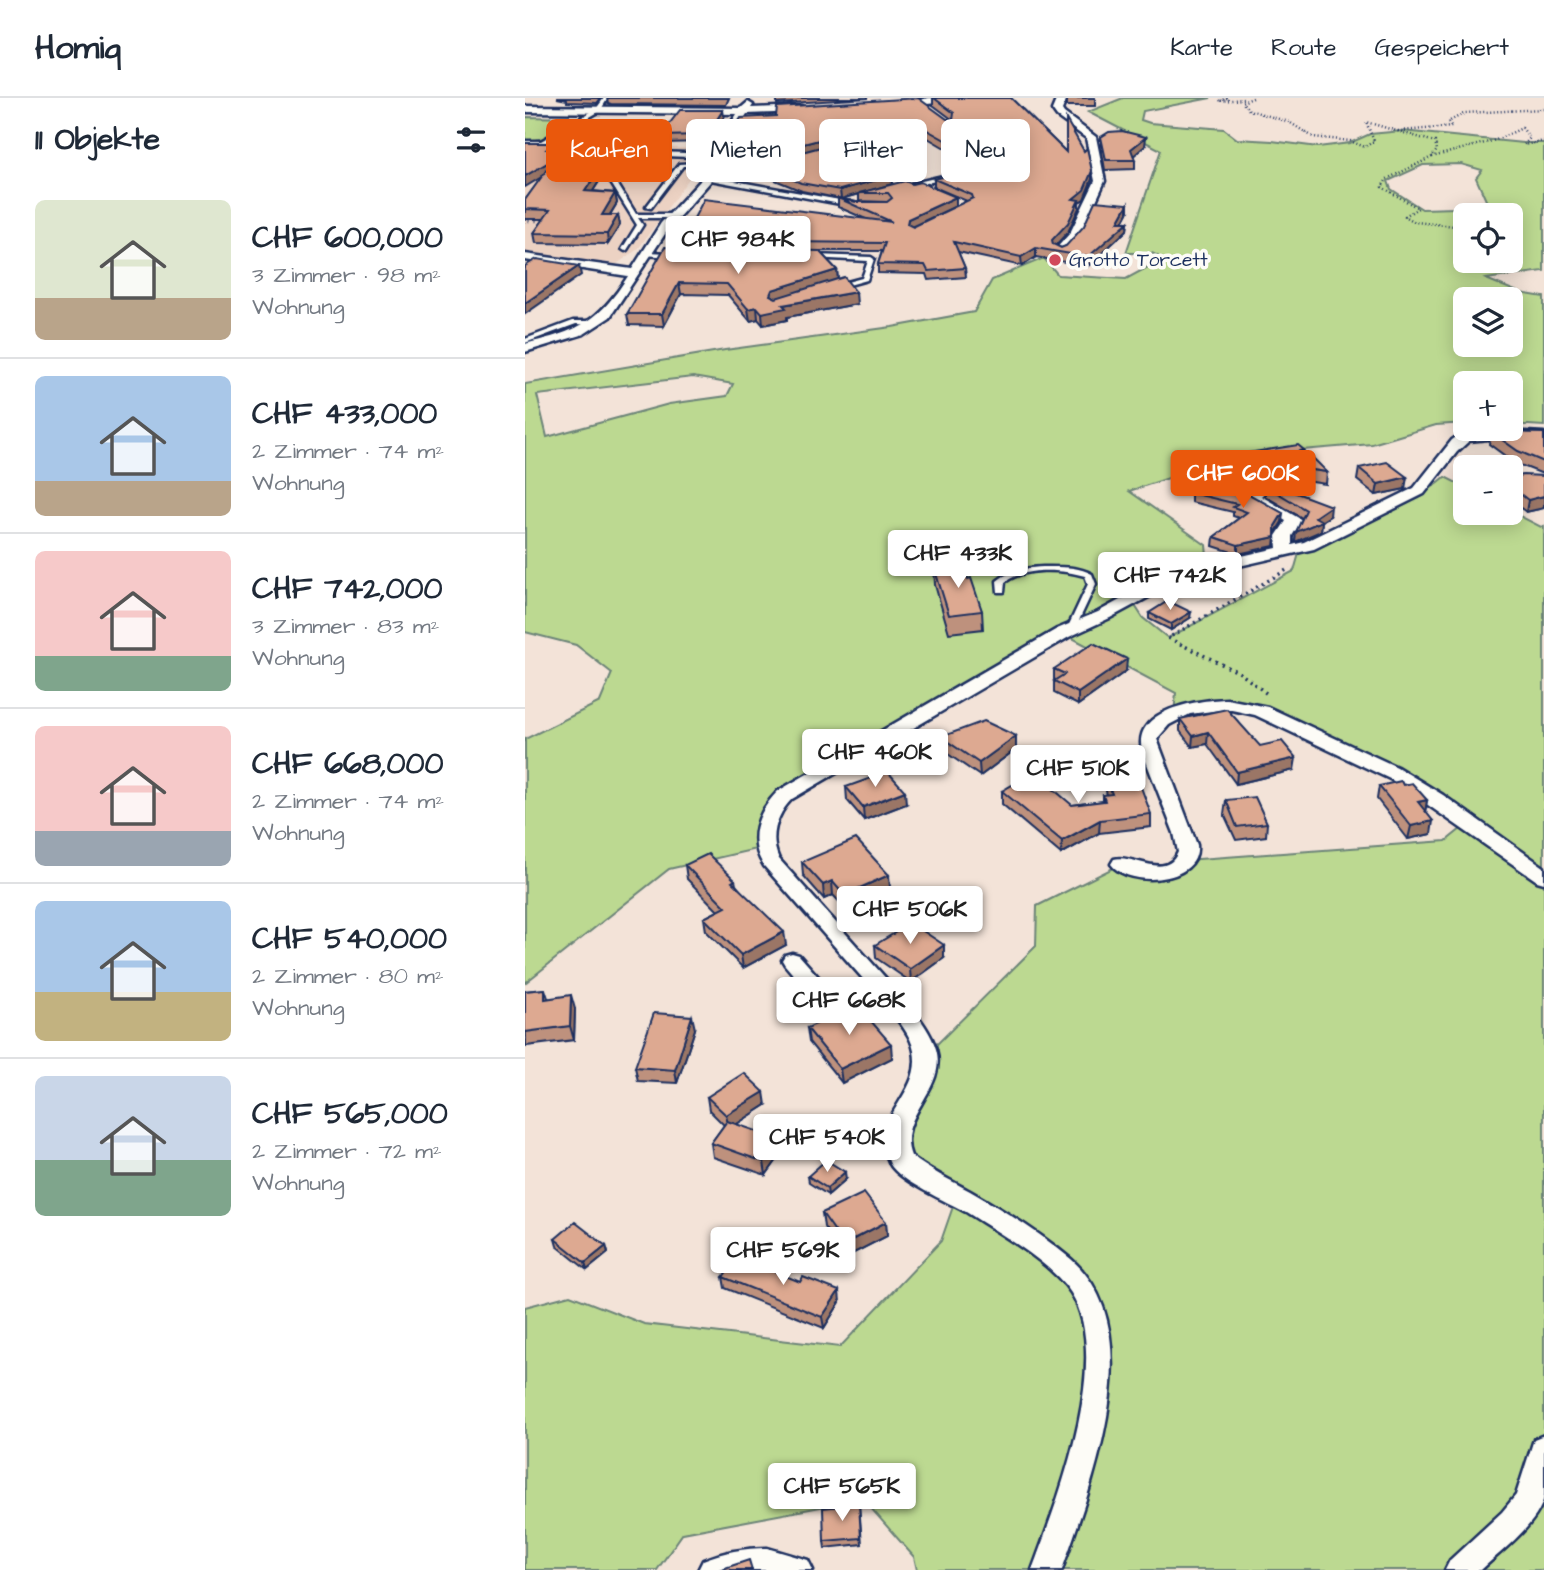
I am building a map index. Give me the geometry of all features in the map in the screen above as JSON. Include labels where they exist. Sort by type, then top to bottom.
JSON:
[{"type":"street","points":[[739,119],[752,98]]},
{"type":"street","points":[[888,104],[956,98]]},
{"type":"street","points":[[1060,251],[1075,234],[1100,181],[1091,137],[1057,110],[1062,98]]},
{"type":"street","points":[[525,109],[744,111],[813,108]]},
{"type":"street","points":[[525,348],[573,334],[597,323],[614,305],[645,254],[673,216],[691,201],[704,182]]},
{"type":"street","points":[[525,257],[539,263],[633,273]]},
{"type":"street","points":[[1047,1570],[1085,1453],[1092,1421],[1098,1371],[1094,1316],[1083,1291],[1052,1259],[1002,1223],[901,1162],[895,1148],[895,1133],[923,1082],[929,1063],[928,1053],[913,1025],[802,900],[768,856],[764,840],[773,808],[785,795],[1071,629],[1187,572],[1292,551],[1419,491],[1457,443],[1470,435],[1544,437]]},
{"type":"street","points":[[1292,551],[1284,536],[1294,520],[1253,498],[1256,491],[1265,484],[1302,467]]},
{"type":"street","points":[[1121,864],[1141,871],[1161,872],[1179,866],[1188,853],[1187,840],[1165,793],[1148,743],[1149,735],[1165,719],[1189,709],[1211,705],[1259,709],[1281,717],[1324,742],[1398,776],[1544,876]]},
{"type":"street","points":[[792,960],[832,1006],[858,1005],[885,992]]},
{"type":"street","points":[[1460,1570],[1512,1522],[1528,1502],[1544,1448]]},
{"type":"street","points":[[713,1570],[747,1562],[786,1564],[798,1570]]},
{"type":"lane","points":[[525,143],[542,144],[598,110],[606,98]]},
{"type":"lane","points":[[921,102],[931,109]]},
{"type":"lane","points":[[649,207],[681,165],[686,164]]},
{"type":"lane","points":[[889,189],[941,178]]},
{"type":"lane","points":[[613,182],[640,225],[625,249]]},
{"type":"lane","points":[[729,182],[857,206]]},
{"type":"lane","points":[[914,183],[925,187]]},
{"type":"lane","points":[[840,202],[852,199]]},
{"type":"lane","points":[[635,216],[673,216]]},
{"type":"lane","points":[[645,254],[684,255]]},
{"type":"lane","points":[[810,257],[871,258],[866,279],[829,288]]},
{"type":"lane","points":[[525,341],[575,322],[597,323]]},
{"type":"lane","points":[[1001,590],[1001,582],[1014,572],[1070,570],[1088,573],[1092,584],[1071,629]]},
{"type":"path","points":[[1227,98],[1219,101],[1248,98]]},
{"type":"path","points":[[1253,98],[1242,102],[1249,110],[1289,122],[1313,137],[1350,141],[1365,146],[1374,141],[1366,121],[1372,121],[1393,132],[1435,142],[1437,150],[1432,157]]},
{"type":"path","points":[[1393,132],[1452,127],[1448,122],[1465,113],[1544,109]]},
{"type":"path","points":[[1453,226],[1415,222],[1405,216],[1418,208],[1382,187],[1387,179],[1432,157],[1496,139],[1518,128],[1524,128],[1530,138],[1524,145],[1544,141]]},
{"type":"path","points":[[525,221],[538,221]]},
{"type":"path","points":[[1281,717],[1270,696],[1240,673],[1168,638],[1280,575],[1297,563],[1292,551]]},
{"type":"shaded area","points":[[525,148],[546,148],[546,182],[672,182],[672,148],[686,148],[686,182],[638,249],[614,266],[525,253]]},
{"type":"green space","points":[[1123,98],[1211,98],[1143,111],[1141,120],[1224,129],[1237,139],[1318,147],[1350,143],[1370,134],[1402,131],[1544,143],[1544,271],[1486,279],[1505,287],[1453,287],[1453,357],[1523,357],[1523,294],[1544,297],[1544,426],[1523,425],[1523,371],[1453,371],[1453,424],[1436,425],[1372,444],[1302,450],[1214,463],[1129,491],[1206,545],[1208,567],[1132,601],[1143,618],[1168,638],[1294,571],[1300,550],[1419,498],[1445,477],[1453,481],[1453,525],[1523,525],[1523,518],[1544,526],[1544,1570],[917,1570],[914,1557],[863,1499],[683,1533],[657,1570],[525,1570],[525,1307],[570,1295],[644,1324],[840,1347],[941,1241],[957,1195],[901,1162],[928,1053],[1036,946],[1037,906],[1121,864],[1141,871],[1185,860],[1446,841],[1467,824],[1416,787],[1243,706],[1174,714],[1176,693],[1063,633],[785,795],[765,847],[669,869],[525,983],[525,739],[600,702],[612,673],[576,645],[525,632],[525,384],[974,312],[992,280],[1044,258],[1058,275],[1126,279],[1163,259],[1152,253],[1126,253],[1161,150],[1088,112]],"holes":[[[693,377],[733,384],[727,396],[669,404],[547,437],[537,395]]]},
{"type":"green space","points":[[525,117],[574,118],[546,119],[546,137],[525,142]]},
{"type":"building","points":[[918,98],[947,119],[941,119],[941,138],[927,130],[927,119],[819,119],[819,140],[805,143],[805,119],[740,119],[776,116],[777,107]]},
{"type":"building","points":[[934,98],[1011,98],[1066,152],[1066,119],[1084,151],[1087,148],[1092,171],[1084,190],[1073,199],[1079,200],[1068,223],[1052,240],[1053,244],[1061,248],[1066,246],[1084,226],[1095,201],[1128,204],[1118,222],[1128,222],[1088,257],[1036,248],[1021,257],[954,242],[965,268],[928,271],[925,265],[878,264],[885,243],[682,241],[704,199],[892,222],[838,198],[856,202],[887,202],[892,198],[888,193],[859,193],[901,182],[920,182],[956,197],[908,219],[907,224],[913,227],[973,198],[972,195],[941,182],[1030,182],[1030,119],[953,119],[954,113]]},
{"type":"building","points":[[680,110],[723,110],[717,119],[686,119],[686,135],[672,136],[672,120]]},
{"type":"building","points":[[1122,131],[1146,137],[1131,149],[1135,160],[1106,160],[1101,137],[1109,132]]},
{"type":"building","points":[[525,143],[546,143],[546,164],[525,176]]},
{"type":"building","points":[[819,147],[819,182],[869,182],[840,190],[799,182],[805,182],[805,151]]},
{"type":"building","points":[[546,171],[546,182],[591,182],[585,191],[615,193],[602,215],[618,215],[607,234],[534,233],[550,210],[525,209],[525,200]]},
{"type":"building","points":[[665,247],[819,251],[837,270],[772,290],[770,295],[776,298],[844,277],[856,292],[783,305],[786,308],[762,313],[757,307],[748,309],[727,284],[679,283],[662,314],[627,314]]},
{"type":"building","points":[[537,259],[579,266],[525,303],[525,266]]},
{"type":"building","points":[[1523,433],[1544,433],[1544,462],[1518,451],[1504,441],[1523,441]]},
{"type":"building","points":[[1298,445],[1304,450],[1285,455],[1265,465],[1229,460],[1229,456]]},
{"type":"building","points":[[1312,457],[1327,472],[1292,467]]},
{"type":"building","points":[[1387,462],[1407,477],[1378,484],[1359,468]]},
{"type":"building","points":[[1234,470],[1253,477],[1245,492],[1283,513],[1275,526],[1275,537],[1238,545],[1214,537],[1247,512],[1233,507],[1237,504],[1191,493]]},
{"type":"building","points":[[1523,475],[1544,476],[1544,496],[1528,500],[1523,496]]},
{"type":"building","points":[[1270,483],[1331,506],[1315,517],[1322,521],[1296,532],[1306,510],[1266,486]]},
{"type":"building","points":[[963,564],[968,579],[971,578],[982,611],[949,615],[934,567]]},
{"type":"building","points":[[1168,601],[1191,612],[1171,624],[1149,613]]},
{"type":"building","points":[[1093,643],[1127,659],[1078,693],[1054,681],[1065,674],[1054,669]]},
{"type":"building","points":[[1227,709],[1260,746],[1282,741],[1296,758],[1237,772],[1208,732],[1193,736],[1180,719]]},
{"type":"building","points":[[984,721],[1016,736],[979,763],[941,737]]},
{"type":"building","points":[[888,772],[905,791],[863,807],[846,787]]},
{"type":"building","points":[[1136,774],[1151,814],[1100,820],[1062,841],[1002,791],[1024,778],[1027,780],[1038,776],[1072,805],[1105,801],[1103,795],[1112,794],[1106,778]]},
{"type":"building","points":[[1401,781],[1403,785],[1412,783],[1427,800],[1418,802],[1433,821],[1411,826],[1379,786]]},
{"type":"building","points":[[1255,797],[1267,823],[1237,827],[1226,800]]},
{"type":"building","points":[[856,839],[889,875],[844,895],[832,881],[823,885],[802,862]]},
{"type":"building","points":[[708,854],[735,880],[732,882],[784,932],[741,955],[704,918],[726,907],[685,865]]},
{"type":"building","points":[[911,923],[944,945],[910,969],[875,945]]},
{"type":"building","points":[[545,989],[545,999],[571,995],[570,1026],[525,1032],[525,991]]},
{"type":"building","points":[[857,1005],[891,1044],[840,1069],[807,1028]]},
{"type":"building","points":[[654,1013],[692,1016],[675,1070],[635,1067]]},
{"type":"building","points":[[744,1073],[764,1092],[726,1115],[707,1097]]},
{"type":"building","points":[[727,1121],[780,1139],[764,1162],[711,1143]]},
{"type":"building","points":[[826,1160],[845,1172],[827,1188],[808,1176]]},
{"type":"building","points":[[864,1193],[886,1222],[844,1244],[822,1213]]},
{"type":"building","points":[[575,1222],[606,1246],[585,1263],[555,1239]]},
{"type":"building","points":[[738,1256],[800,1282],[803,1277],[839,1291],[822,1317],[723,1277]]},
{"type":"building","points":[[859,1504],[861,1538],[824,1541],[823,1508]]},
{"type":"building","points":[[749,1560],[752,1570],[719,1570]]},
{"type":"place","name":"Grotto Torcett","points":[[1055,260]]}]
